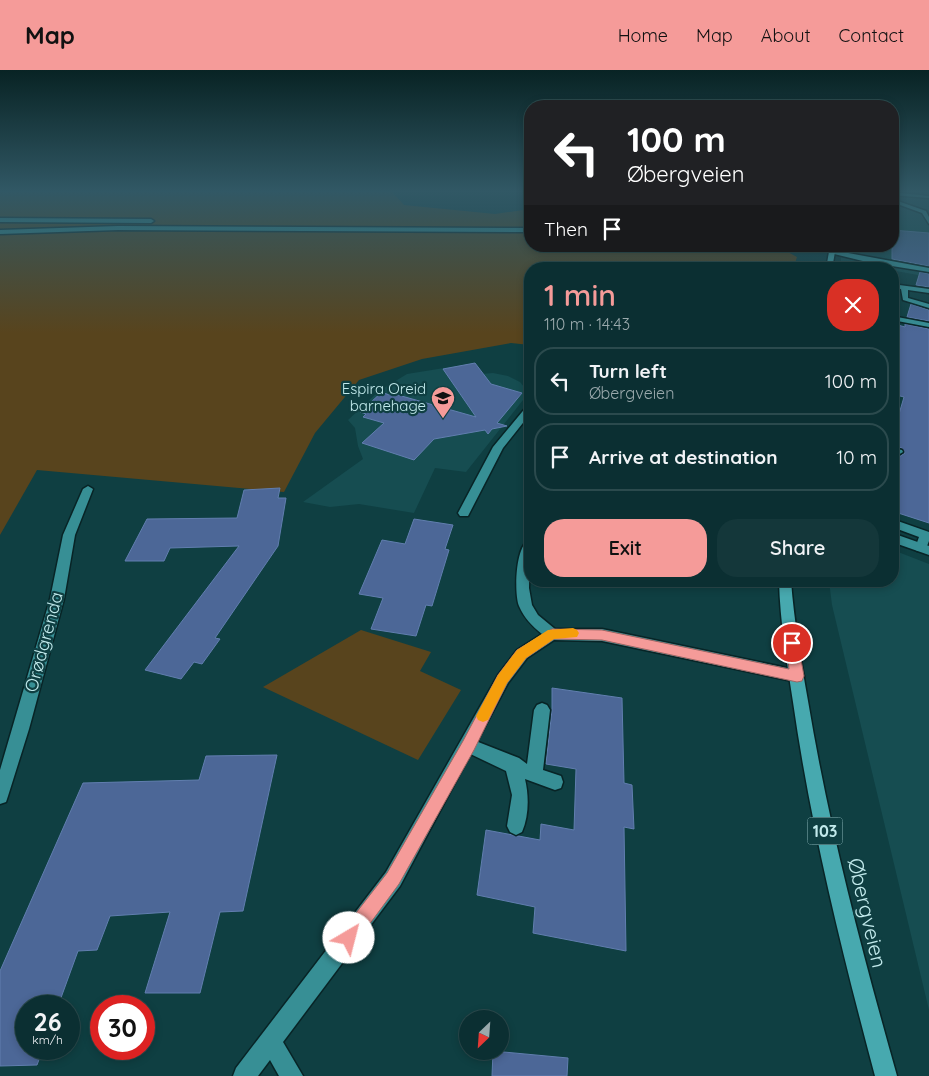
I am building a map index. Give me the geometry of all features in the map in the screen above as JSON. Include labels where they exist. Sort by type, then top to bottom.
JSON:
[{"type":"main road","name":"Øbergveien","points":[[786,587],[797,676],[815,791],[860,982],[886,1076]]},
{"type":"street","points":[[842,252],[879,262]]},
{"type":"street","points":[[899,265],[929,270]]},
{"type":"street","points":[[899,287],[929,291]]},
{"type":"street","points":[[904,288],[905,299],[929,306]]},
{"type":"street","points":[[899,319],[929,325]]},
{"type":"street","points":[[464,513],[498,447],[524,415]]},
{"type":"street","name":"Orødgrenda","points":[[0,796],[21,729],[57,599],[69,535],[88,489]]},
{"type":"street","points":[[899,526],[925,535],[925,550],[899,540]]},
{"type":"street","points":[[524,569],[522,594],[529,614],[552,634]]},
{"type":"street","points":[[244,1076],[393,878],[468,745],[502,679],[522,654],[552,634],[602,635],[797,676]]},
{"type":"street","points":[[534,775],[542,710]]},
{"type":"street","points":[[468,745],[534,775],[555,782]]},
{"type":"street","points":[[513,764],[520,795],[516,826]]},
{"type":"street","points":[[271,1042],[292,1076]]},
{"type":"shaded area","points":[[0,239],[524,239],[524,252],[788,252],[797,257],[795,262],[524,262],[524,344],[511,343],[422,359],[359,380],[315,433],[284,492],[37,470],[0,535]]},
{"type":"shaded area","points":[[899,239],[929,239],[929,277],[899,272],[899,262],[841,261],[841,252],[899,252]]},
{"type":"shaded area","points":[[475,363],[480,369],[468,371],[471,375],[493,373],[508,376],[520,382],[524,387],[524,399],[466,472],[435,468],[414,513],[359,504],[330,507],[303,502],[363,459],[358,446],[355,428],[348,420],[379,391],[407,374]]},
{"type":"shaded area","points":[[899,552],[929,564],[929,1010],[832,605],[830,587],[899,587]]},
{"type":"shaded area","points":[[361,630],[431,652],[420,671],[461,690],[418,760],[263,687]]},
{"type":"building","points":[[899,239],[929,239],[929,266],[892,259],[892,252],[899,252]]},
{"type":"building","points":[[920,272],[929,274],[929,287],[916,285]]},
{"type":"building","points":[[911,304],[929,310],[929,321],[907,317]]},
{"type":"building","points":[[905,324],[929,329],[929,523],[899,513],[899,457],[905,453],[902,448],[899,447],[899,414],[904,397],[899,396],[899,325],[905,327]]},
{"type":"building","points":[[475,363],[491,384],[522,393],[497,423],[507,426],[492,429],[488,434],[485,430],[434,439],[414,460],[362,443],[384,423],[363,417],[366,414],[360,412],[382,392],[476,417],[443,369]]},
{"type":"building","points":[[280,488],[278,498],[286,498],[278,546],[215,638],[220,639],[202,664],[194,662],[181,679],[145,670],[239,546],[170,548],[164,561],[125,561],[147,519],[237,518],[244,490]]},
{"type":"building","points":[[414,519],[453,525],[445,549],[449,550],[432,606],[426,605],[416,636],[371,629],[383,598],[359,594],[382,540],[405,544]]},
{"type":"building","points":[[552,688],[622,698],[624,783],[632,785],[634,829],[624,827],[626,951],[533,933],[535,907],[477,895],[486,830],[540,840],[541,824],[574,830],[576,769],[546,764],[552,710]]},
{"type":"building","points":[[277,755],[243,911],[220,912],[200,993],[145,993],[170,912],[110,916],[97,950],[78,951],[62,995],[15,995],[15,1060],[39,1060],[37,1065],[0,1066],[0,971],[83,783],[199,780],[206,756]]},
{"type":"building","points":[[509,1052],[568,1058],[567,1076],[492,1076],[493,1060],[509,1060]]},
{"type":"slow traffic","points":[[483,716],[502,679],[522,654],[552,634],[573,633]]},
{"type":"place","name":"Espira Oreid barnehage","points":[[443,419]]},
{"type":"route","points":[[349,938],[393,878],[468,745],[502,679],[522,654],[552,634],[602,635],[797,676],[792,643]]}]
